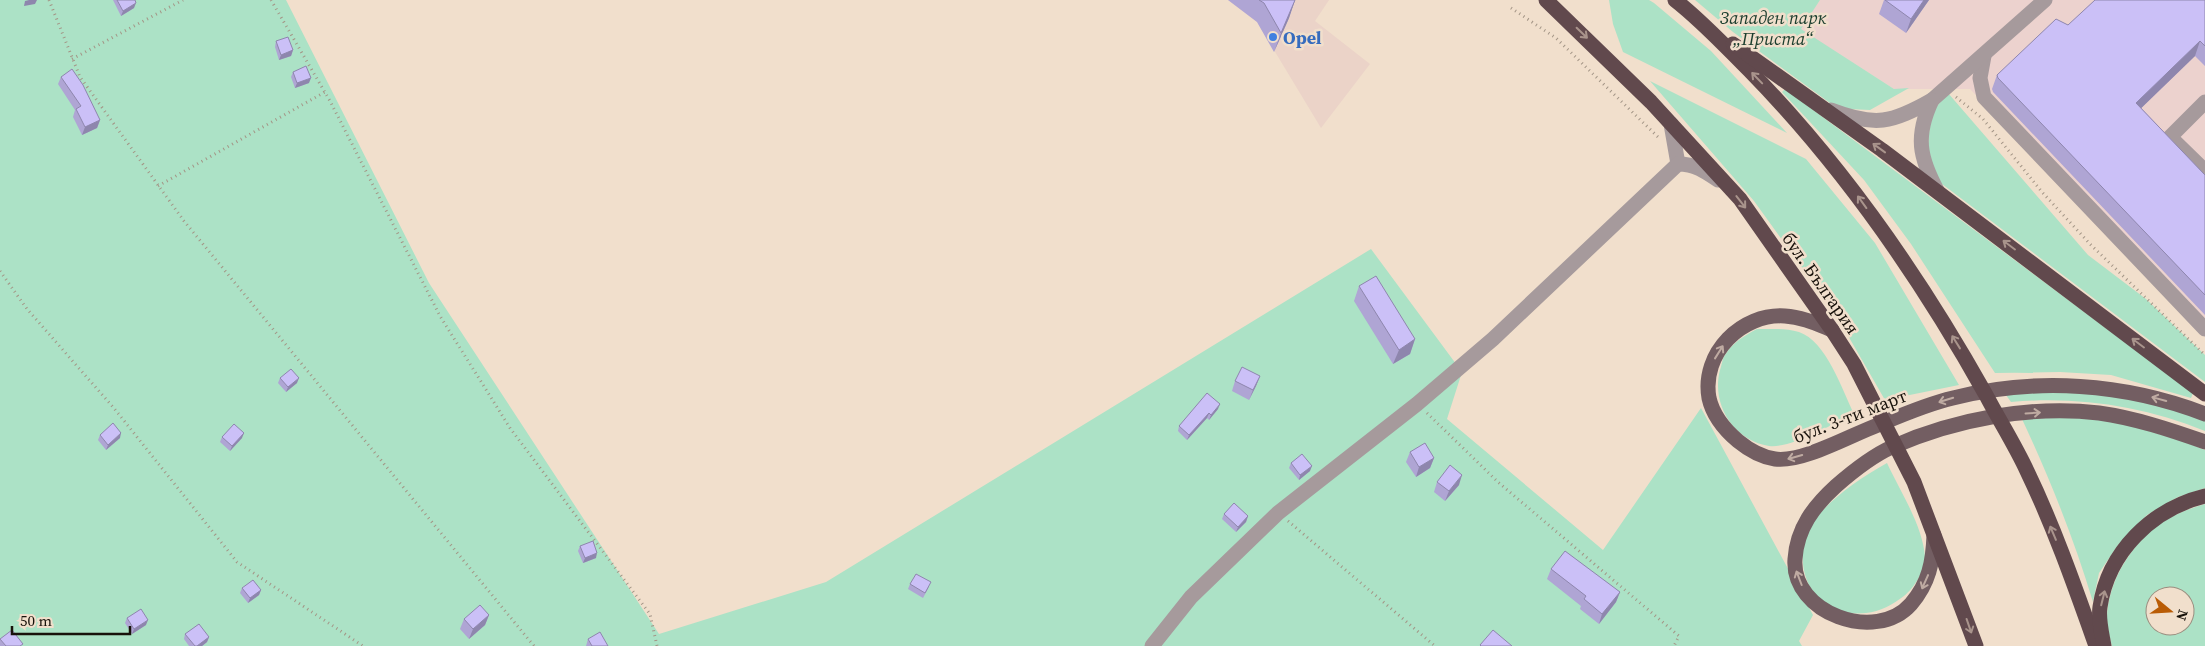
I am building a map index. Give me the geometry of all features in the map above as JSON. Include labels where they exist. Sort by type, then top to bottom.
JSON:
[{"type":"highway","name":"бул. България","points":[[1546,0],[1579,30],[1671,124],[1728,186],[1832,330],[1854,364],[1914,482],[1976,646]]},
{"type":"highway","points":[[1675,0],[1938,192],[2205,394]]},
{"type":"highway","points":[[1700,19],[1791,113],[1844,176],[1891,241],[1958,345],[2027,471],[2072,578],[2096,646]]},
{"type":"highway","points":[[2104,646],[2100,609],[2105,586],[2119,558],[2141,529],[2159,515],[2178,504],[2205,496]]},
{"type":"main road","name":"бул. 3-ти март","points":[[1832,330],[1810,321],[1786,316],[1764,317],[1746,323],[1729,337],[1716,356],[1709,378],[1710,398],[1717,418],[1728,433],[1747,448],[1765,457],[1785,460],[1806,454],[1951,398],[1987,390],[2025,386],[2061,386],[2128,392],[2162,400],[2205,414]]},
{"type":"main road","points":[[1934,535],[1933,559],[1920,593],[1907,608],[1889,618],[1871,623],[1839,619],[1823,610],[1809,597],[1798,579],[1795,560],[1800,532],[1809,514],[1822,499],[1862,466],[1891,447],[1935,432],[2010,414],[2054,411],[2099,413],[2173,430],[2205,442]]},
{"type":"street","points":[[1819,105],[1860,121],[1873,121],[1900,116],[1932,100],[1984,56],[2045,0]]},
{"type":"street","points":[[1984,56],[1980,78],[1984,97],[2205,329]]},
{"type":"street","points":[[1932,100],[1924,118],[1920,146],[1927,172],[1938,192]]},
{"type":"street","points":[[2205,102],[2170,137],[2205,171]]},
{"type":"street","points":[[1671,124],[1678,164]]},
{"type":"street","points":[[1152,646],[1191,597],[1278,513],[1417,404],[1492,338],[1678,164],[1690,164],[1701,168],[1728,186]]},
{"type":"path","points":[[49,0],[80,77],[184,221],[534,646]]},
{"type":"path","points":[[72,58],[183,0]]},
{"type":"path","points":[[271,0],[325,92],[440,316],[510,428],[650,614],[657,646]]},
{"type":"path","points":[[1510,8],[1556,38],[1665,144]]},
{"type":"path","points":[[1946,88],[1983,119],[2042,192],[2091,245],[2205,355]]},
{"type":"path","points":[[158,186],[325,92]]},
{"type":"path","points":[[0,271],[27,309],[113,407],[236,562],[362,646]]},
{"type":"path","points":[[1417,404],[1498,482],[1679,636],[1674,646]]},
{"type":"path","points":[[1278,513],[1435,646]]},
{"type":"shaded area","points":[[1228,0],[1329,0],[1315,21],[1370,64],[1321,128],[1257,22]]},
{"type":"shaded area","points":[[1820,0],[2205,0],[2205,332],[1970,89],[1894,89],[1800,29]]},
{"type":"green space","points":[[0,0],[286,0],[429,283],[659,634],[826,582],[1371,249],[1462,372],[1447,419],[1603,550],[1701,408],[1813,615],[1799,641],[1802,646],[0,646]]},
{"type":"green space","points":[[1609,0],[1649,0],[1654,3],[1711,51],[1787,133],[1623,52],[1613,24]]},
{"type":"green space","name":"Западен парк „Приста“","points":[[1695,0],[1820,0],[1801,29],[1894,89],[1909,88],[1870,110],[1849,109],[1830,103],[1733,32]]},
{"type":"green space","points":[[1650,81],[1806,159],[1875,243],[1959,385],[1885,400],[1835,313],[1754,201]]},
{"type":"green space","points":[[1785,89],[2193,393],[2191,398],[2111,375],[2060,372],[1995,373],[1911,244],[1864,180],[1782,92]]},
{"type":"green space","points":[[1948,93],[2088,255],[2146,299],[2205,355],[2205,382],[1938,181],[1927,155],[1931,113]]},
{"type":"green space","points":[[1757,329],[1789,330],[1809,337],[1825,355],[1854,414],[1800,440],[1778,446],[1769,446],[1756,442],[1735,428],[1722,407],[1718,383],[1720,370],[1724,357],[1732,346]]},
{"type":"green space","points":[[2050,390],[2133,397],[2205,420],[2205,431],[2158,415],[2110,405],[2060,400],[2011,402],[2003,391]]},
{"type":"green space","points":[[2070,417],[2113,420],[2205,450],[2205,488],[2178,497],[2147,515],[2118,545],[2099,573],[2093,602],[2061,509],[2022,419]]},
{"type":"green space","points":[[1887,463],[1916,521],[1923,545],[1925,562],[1912,588],[1891,605],[1871,612],[1843,612],[1823,602],[1809,586],[1803,564],[1802,549],[1804,536],[1812,521],[1836,498]]},
{"type":"green space","points":[[2205,504],[2205,646],[2112,646],[2107,622],[2108,605],[2117,576],[2124,562],[2143,538],[2154,528],[2185,511]]},
{"type":"building","points":[[117,0],[135,0],[136,3],[123,11]]},
{"type":"building","points":[[1259,0],[1295,0],[1281,33],[1264,3]]},
{"type":"building","points":[[1885,0],[1924,0],[1911,19]]},
{"type":"building","points":[[2095,0],[2205,0],[2205,46],[2200,41],[2136,103],[2205,175],[2205,295],[1998,78],[1997,75],[2056,19],[2068,25]]},
{"type":"building","points":[[288,37],[293,50],[281,55],[276,41]]},
{"type":"building","points":[[306,66],[311,78],[297,83],[293,72]]},
{"type":"building","points":[[72,69],[83,85],[100,120],[85,127],[76,109],[81,106],[61,77]]},
{"type":"building","points":[[1376,276],[1415,339],[1399,350],[1359,286]]},
{"type":"building","points":[[1242,367],[1260,376],[1253,390],[1235,381]]},
{"type":"building","points":[[291,369],[299,378],[288,387],[280,378]]},
{"type":"building","points":[[1207,393],[1220,404],[1189,435],[1179,426]]},
{"type":"building","points":[[113,423],[121,433],[108,445],[100,435]]},
{"type":"building","points":[[234,424],[244,433],[232,446],[222,437]]},
{"type":"building","points":[[1425,443],[1434,458],[1419,467],[1410,452]]},
{"type":"building","points":[[1302,454],[1312,466],[1300,475],[1291,463]]},
{"type":"building","points":[[1450,465],[1462,475],[1449,491],[1437,482]]},
{"type":"building","points":[[1234,503],[1248,516],[1238,527],[1224,514]]},
{"type":"building","points":[[593,541],[597,553],[585,558],[580,546]]},
{"type":"building","points":[[1565,551],[1620,592],[1602,614],[1584,599],[1586,596],[1551,569]]},
{"type":"building","points":[[916,574],[931,582],[925,593],[910,584]]},
{"type":"building","points":[[253,580],[261,590],[250,598],[242,588]]},
{"type":"building","points":[[480,605],[489,615],[473,629],[464,619]]},
{"type":"building","points":[[141,609],[148,620],[134,629],[127,618]]},
{"type":"building","points":[[199,624],[209,637],[195,646],[185,634]]},
{"type":"building","points":[[12,630],[23,644],[20,646],[6,646],[0,639]]},
{"type":"building","points":[[1493,630],[1512,646],[1481,646]]},
{"type":"building","points":[[600,632],[608,646],[592,646],[588,639]]},
{"type":"place","name":"Opel","points":[[1273,37]]}]
